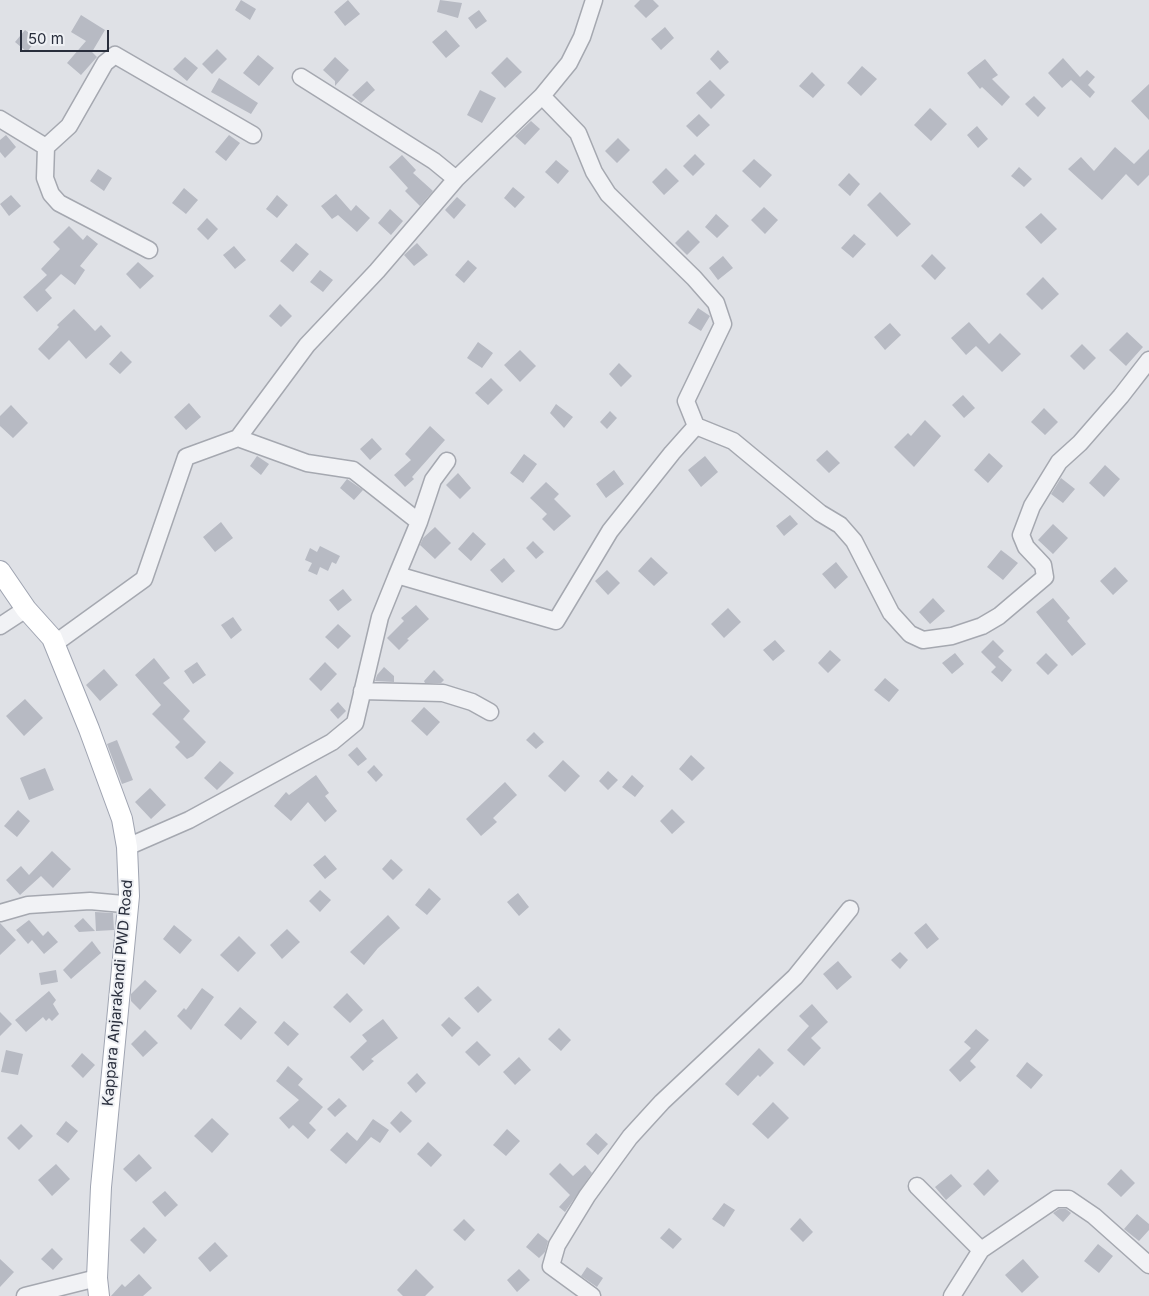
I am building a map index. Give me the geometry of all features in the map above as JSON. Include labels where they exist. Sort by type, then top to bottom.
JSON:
[{"type":"main road","name":"Kappara Anjarakandi PWD Road","points":[[0,572],[54,644],[122,819],[126,846],[128,902],[108,1100],[98,1287]]},
{"type":"street","points":[[54,644],[144,579],[186,457],[238,438],[307,345],[377,271],[456,179],[542,96],[569,63],[582,36],[594,0]]},
{"type":"street","points":[[149,250],[59,203],[51,194],[45,178],[46,148],[69,126],[104,63],[115,55],[253,136]]},
{"type":"street","points":[[301,78],[434,161],[456,179]]},
{"type":"street","points":[[542,96],[578,133],[594,172],[608,194],[694,278],[716,303],[723,324],[686,401],[696,426],[733,441],[820,513],[840,526],[854,541],[891,613],[910,634],[923,640],[952,636],[982,626],[999,616],[1045,577],[1043,565],[1026,547],[1021,535],[1032,506],[1059,462],[1080,443],[1149,360]]},
{"type":"street","points":[[0,119],[46,148]]},
{"type":"street","points":[[396,575],[556,621],[610,531],[696,426]]},
{"type":"street","points":[[238,438],[307,463],[353,470],[419,522]]},
{"type":"street","points":[[126,846],[189,820],[332,742],[355,723],[380,618],[419,522],[432,480],[446,461]]},
{"type":"street","points":[[0,626],[26,609]]},
{"type":"street","points":[[362,691],[443,693],[472,702],[490,712]]},
{"type":"street","points":[[0,913],[28,905],[90,901],[122,904],[128,902]]},
{"type":"street","points":[[592,1296],[551,1266],[557,1246],[587,1196],[630,1136],[662,1102],[794,977],[850,909]]},
{"type":"street","points":[[917,1186],[981,1250]]},
{"type":"street","points":[[952,1296],[981,1250],[1056,1199],[1068,1199],[1094,1216],[1149,1265]]},
{"type":"street","points":[[25,1296],[98,1287]]},
{"type":"building","points":[[241,0],[256,9],[250,20],[235,10]]},
{"type":"building","points":[[348,0],[360,14],[345,26],[334,12]]},
{"type":"building","points":[[440,0],[462,3],[458,18],[437,12]]},
{"type":"building","points":[[640,0],[653,0],[659,6],[646,18],[634,6]]},
{"type":"building","points":[[479,10],[487,21],[476,29],[468,18]]},
{"type":"building","points":[[81,15],[105,30],[92,52],[97,57],[81,75],[67,63],[86,41],[71,32]]},
{"type":"building","points":[[665,27],[674,38],[661,50],[651,39]]},
{"type":"building","points":[[25,30],[37,39],[27,52],[15,42]]},
{"type":"building","points":[[446,30],[460,46],[446,58],[432,42]]},
{"type":"building","points":[[217,49],[227,59],[212,74],[202,64]]},
{"type":"building","points":[[718,50],[729,62],[720,70],[710,59]]},
{"type":"building","points":[[258,55],[274,68],[259,86],[243,73]]},
{"type":"building","points":[[185,57],[198,68],[187,81],[173,69]]},
{"type":"building","points":[[335,57],[349,70],[335,86],[335,81],[323,70]]},
{"type":"building","points":[[507,57],[522,72],[505,88],[491,73]]},
{"type":"building","points":[[1063,58],[1080,77],[1087,70],[1095,77],[1088,85],[1095,92],[1090,98],[1071,80],[1062,88],[1048,73]]},
{"type":"building","points":[[985,59],[998,75],[992,79],[1010,97],[1002,106],[982,87],[980,89],[967,73]]},
{"type":"building","points":[[862,66],[877,79],[861,96],[847,83]]},
{"type":"building","points":[[812,72],[825,85],[813,98],[799,86]]},
{"type":"building","points":[[219,78],[258,103],[251,114],[211,92]]},
{"type":"building","points":[[710,80],[725,95],[711,109],[696,93]]},
{"type":"building","points":[[367,81],[375,90],[361,103],[352,95]]},
{"type":"building","points":[[1149,84],[1149,120],[1131,101]]},
{"type":"building","points":[[480,90],[496,98],[482,123],[467,115]]},
{"type":"building","points":[[1034,96],[1046,108],[1038,117],[1025,104]]},
{"type":"building","points":[[930,108],[947,124],[931,141],[914,125]]},
{"type":"building","points":[[699,114],[710,125],[697,137],[686,126]]},
{"type":"building","points":[[531,121],[540,129],[525,145],[515,136]]},
{"type":"building","points":[[977,126],[988,139],[978,148],[967,135]]},
{"type":"building","points":[[6,135],[16,147],[5,158],[0,152],[0,140]]},
{"type":"building","points":[[229,135],[240,143],[226,161],[215,152]]},
{"type":"building","points":[[618,138],[630,150],[617,163],[605,151]]},
{"type":"building","points":[[1115,147],[1134,164],[1149,149],[1149,175],[1138,186],[1126,174],[1102,200],[1068,169],[1081,157],[1094,171]]},
{"type":"building","points":[[695,154],[705,164],[693,176],[683,166]]},
{"type":"building","points":[[402,155],[416,170],[413,173],[433,191],[420,206],[405,191],[408,188],[389,167]]},
{"type":"building","points":[[754,159],[772,175],[760,188],[742,171]]},
{"type":"building","points":[[556,160],[569,171],[558,184],[545,172]]},
{"type":"building","points":[[1019,167],[1032,179],[1024,187],[1011,176]]},
{"type":"building","points":[[666,168],[679,181],[664,195],[652,182]]},
{"type":"building","points":[[98,169],[112,178],[104,191],[90,181]]},
{"type":"building","points":[[849,173],[860,184],[850,196],[838,185]]},
{"type":"building","points":[[513,187],[525,197],[515,208],[504,198]]},
{"type":"building","points":[[184,188],[198,200],[186,214],[172,203]]},
{"type":"building","points":[[880,192],[911,224],[897,237],[867,205]]},
{"type":"building","points":[[336,194],[351,211],[356,205],[370,218],[357,232],[338,215],[332,219],[321,206]]},
{"type":"building","points":[[11,195],[21,206],[9,216],[0,204]]},
{"type":"building","points":[[277,195],[288,205],[277,218],[266,209]]},
{"type":"building","points":[[457,197],[466,205],[454,219],[445,210]]},
{"type":"building","points":[[764,207],[778,220],[765,234],[751,220]]},
{"type":"building","points":[[390,209],[403,221],[391,235],[378,223]]},
{"type":"building","points":[[1041,213],[1057,229],[1041,244],[1025,227]]},
{"type":"building","points":[[716,214],[729,226],[717,238],[705,227]]},
{"type":"building","points":[[207,218],[218,229],[208,240],[197,229]]},
{"type":"building","points":[[69,226],[83,240],[87,235],[98,244],[80,266],[85,270],[75,285],[61,274],[45,290],[52,298],[37,312],[23,297],[47,275],[41,269],[60,249],[53,242]]},
{"type":"building","points":[[688,230],[700,242],[687,255],[675,243]]},
{"type":"building","points":[[854,234],[866,244],[853,258],[841,248]]},
{"type":"building","points":[[296,243],[309,254],[293,272],[280,261]]},
{"type":"building","points":[[417,243],[428,255],[414,266],[404,255]]},
{"type":"building","points":[[234,246],[246,260],[235,269],[223,255]]},
{"type":"building","points":[[932,254],[946,268],[935,280],[921,266]]},
{"type":"building","points":[[723,256],[733,268],[718,280],[709,268]]},
{"type":"building","points":[[468,260],[477,268],[464,283],[455,275]]},
{"type":"building","points":[[138,262],[154,276],[140,289],[126,274]]},
{"type":"building","points":[[320,270],[333,280],[323,292],[310,282]]},
{"type":"building","points":[[1043,277],[1059,294],[1042,310],[1026,294]]},
{"type":"building","points":[[280,304],[292,316],[281,327],[269,316]]},
{"type":"building","points":[[698,308],[710,316],[701,331],[688,323]]},
{"type":"building","points":[[74,309],[95,331],[101,325],[111,336],[86,359],[69,340],[49,360],[38,349],[59,327],[57,325]]},
{"type":"building","points":[[969,322],[989,344],[1000,333],[1021,354],[1002,372],[976,346],[966,355],[951,338]]},
{"type":"building","points":[[890,323],[901,335],[885,350],[874,337]]},
{"type":"building","points":[[1127,332],[1143,347],[1126,366],[1109,350]]},
{"type":"building","points":[[478,342],[493,353],[482,368],[467,358]]},
{"type":"building","points":[[1082,344],[1096,358],[1084,370],[1070,356]]},
{"type":"building","points":[[520,350],[536,366],[520,382],[504,365]]},
{"type":"building","points":[[121,351],[132,362],[120,374],[109,364]]},
{"type":"building","points":[[619,363],[632,376],[621,387],[609,374]]},
{"type":"building","points":[[491,378],[503,390],[488,405],[475,393]]},
{"type":"building","points":[[963,395],[975,408],[964,418],[952,405]]},
{"type":"building","points":[[189,403],[201,417],[186,430],[174,417]]},
{"type":"building","points":[[556,404],[573,417],[564,428],[550,413]]},
{"type":"building","points":[[11,405],[28,423],[13,438],[0,426],[0,416]]},
{"type":"building","points":[[1044,408],[1058,422],[1045,435],[1031,422]]},
{"type":"building","points":[[610,411],[617,418],[607,429],[600,422]]},
{"type":"building","points":[[925,420],[941,436],[914,467],[894,447],[908,433],[911,436]]},
{"type":"building","points":[[430,426],[445,440],[412,477],[414,479],[405,487],[394,475],[411,460],[405,454]]},
{"type":"building","points":[[372,438],[382,449],[370,460],[360,449]]},
{"type":"building","points":[[827,450],[840,463],[829,473],[816,460]]},
{"type":"building","points":[[989,453],[1003,466],[988,483],[974,470]]},
{"type":"building","points":[[524,454],[537,464],[523,483],[510,473]]},
{"type":"building","points":[[257,456],[269,464],[261,475],[250,466]]},
{"type":"building","points":[[705,456],[718,472],[701,487],[688,470]]},
{"type":"building","points":[[1105,465],[1120,479],[1104,497],[1089,483]]},
{"type":"building","points":[[614,470],[624,484],[606,498],[596,484]]},
{"type":"building","points":[[458,473],[471,488],[460,499],[446,485]]},
{"type":"building","points":[[1061,478],[1075,489],[1063,503],[1051,494]]},
{"type":"building","points":[[347,479],[363,490],[354,500],[340,488]]},
{"type":"building","points":[[546,482],[559,494],[554,499],[571,516],[554,531],[542,519],[547,514],[530,498]]},
{"type":"building","points":[[790,515],[798,524],[784,536],[776,526]]},
{"type":"building","points":[[221,522],[233,538],[215,552],[203,537]]},
{"type":"building","points":[[1053,524],[1068,538],[1053,554],[1038,540]]},
{"type":"building","points":[[435,527],[451,543],[435,559],[420,545],[423,538]]},
{"type":"building","points":[[473,532],[486,544],[471,561],[458,549]]},
{"type":"building","points":[[533,541],[544,552],[536,559],[526,548]]},
{"type":"building","points":[[320,546],[340,556],[336,564],[332,562],[328,571],[320,567],[317,575],[308,571],[312,563],[305,560],[310,548],[317,552]]},
{"type":"building","points":[[1001,550],[1018,563],[1003,580],[987,567]]},
{"type":"building","points":[[651,557],[668,573],[654,586],[638,571]]},
{"type":"building","points":[[504,558],[515,571],[502,583],[490,570]]},
{"type":"building","points":[[836,562],[848,577],[835,589],[822,574]]},
{"type":"building","points":[[1115,567],[1128,581],[1113,595],[1100,581]]},
{"type":"building","points":[[607,570],[620,583],[608,595],[595,581]]},
{"type":"building","points":[[343,589],[352,600],[338,611],[329,600]]},
{"type":"building","points":[[933,598],[945,611],[930,624],[919,612]]},
{"type":"building","points":[[1053,598],[1070,618],[1067,621],[1086,644],[1072,656],[1036,612]]},
{"type":"building","points":[[416,605],[429,619],[407,639],[409,640],[399,650],[387,638],[404,621],[401,618]]},
{"type":"building","points":[[728,608],[741,622],[724,638],[711,624]]},
{"type":"building","points":[[233,617],[242,630],[231,639],[221,625]]},
{"type":"building","points":[[338,624],[351,636],[338,649],[325,637]]},
{"type":"building","points":[[775,640],[785,651],[773,661],[763,650]]},
{"type":"building","points":[[993,640],[1004,651],[998,657],[1012,670],[1002,682],[991,672],[996,667],[981,652]]},
{"type":"building","points":[[830,650],[841,660],[828,673],[818,663]]},
{"type":"building","points":[[955,653],[964,664],[952,674],[942,663]]},
{"type":"building","points":[[1046,653],[1058,665],[1048,675],[1036,663]]},
{"type":"building","points":[[154,658],[170,678],[163,683],[190,711],[183,719],[206,742],[193,756],[187,759],[175,747],[180,742],[152,714],[161,705],[135,675]]},
{"type":"building","points":[[197,662],[206,675],[193,684],[184,671]]},
{"type":"building","points":[[325,662],[337,674],[321,691],[309,679]]},
{"type":"building","points":[[384,667],[394,676],[394,682],[375,681],[377,675]]},
{"type":"building","points":[[104,669],[118,685],[100,701],[86,685]]},
{"type":"building","points":[[434,670],[444,680],[441,683],[425,683],[424,681]]},
{"type":"building","points":[[885,678],[899,690],[889,702],[874,690]]},
{"type":"building","points":[[25,699],[43,718],[24,736],[6,716]]},
{"type":"building","points":[[338,702],[346,711],[338,719],[330,710]]},
{"type":"building","points":[[424,707],[440,722],[427,736],[411,721]]},
{"type":"building","points":[[534,732],[544,742],[536,749],[526,740]]},
{"type":"building","points":[[117,740],[133,780],[122,784],[107,744]]},
{"type":"building","points":[[357,747],[367,759],[358,766],[348,755]]},
{"type":"building","points":[[691,755],[705,768],[692,781],[679,769]]},
{"type":"building","points":[[563,760],[580,776],[565,792],[548,776]]},
{"type":"building","points":[[220,761],[234,773],[217,790],[204,778]]},
{"type":"building","points":[[374,765],[383,775],[376,782],[367,772]]},
{"type":"building","points":[[45,768],[54,790],[29,800],[20,778]]},
{"type":"building","points":[[608,771],[618,780],[608,790],[599,781]]},
{"type":"building","points":[[316,775],[329,793],[325,796],[337,811],[325,822],[308,802],[291,821],[274,806],[286,792],[289,795]]},
{"type":"building","points":[[632,775],[644,786],[635,797],[622,787]]},
{"type":"building","points":[[505,782],[517,795],[493,818],[497,822],[481,836],[466,819]]},
{"type":"building","points":[[150,788],[166,805],[151,819],[135,802]]},
{"type":"building","points":[[672,809],[685,822],[672,834],[660,821]]},
{"type":"building","points":[[18,810],[30,821],[17,837],[4,826]]},
{"type":"building","points":[[52,851],[71,869],[53,888],[41,876],[20,895],[6,880],[21,866],[29,875]]},
{"type":"building","points":[[325,855],[337,869],[325,879],[313,865]]},
{"type":"building","points":[[391,859],[403,870],[393,880],[382,869]]},
{"type":"building","points":[[429,888],[441,899],[427,915],[415,905]]},
{"type":"building","points":[[320,890],[331,900],[320,912],[309,901]]},
{"type":"building","points":[[518,893],[529,907],[519,916],[507,902]]},
{"type":"building","points":[[95,912],[113,913],[114,930],[96,931]]},
{"type":"building","points":[[388,915],[400,928],[378,948],[364,965],[350,952]]},
{"type":"building","points":[[83,918],[95,931],[79,932],[74,926]]},
{"type":"building","points":[[29,920],[43,936],[48,931],[58,942],[44,954],[32,940],[28,944],[16,930]]},
{"type":"building","points":[[0,923],[16,940],[0,955]]},
{"type":"building","points":[[926,923],[939,939],[927,949],[914,933]]},
{"type":"building","points":[[174,925],[192,940],[180,954],[163,939]]},
{"type":"building","points":[[287,929],[300,942],[282,959],[270,945]]},
{"type":"building","points":[[239,936],[256,953],[238,972],[220,955]]},
{"type":"building","points":[[92,941],[101,953],[71,979],[63,970]]},
{"type":"building","points":[[900,952],[908,960],[900,969],[891,960]]},
{"type":"building","points":[[838,961],[852,977],[837,990],[823,974]]},
{"type":"building","points":[[56,970],[58,982],[41,985],[39,973]]},
{"type":"building","points":[[145,980],[157,991],[140,1010],[131,1001],[131,994]]},
{"type":"building","points":[[478,986],[492,1000],[478,1013],[464,998]]},
{"type":"building","points":[[202,988],[214,997],[191,1030],[177,1016],[184,1008],[186,1010]]},
{"type":"building","points":[[49,991],[56,1000],[53,1004],[59,1014],[52,1021],[49,1018],[46,1021],[43,1017],[26,1032],[15,1020]]},
{"type":"building","points":[[347,993],[363,1010],[350,1023],[333,1007]]},
{"type":"building","points":[[812,1004],[828,1022],[811,1038],[821,1048],[804,1066],[787,1050],[809,1026],[799,1016]]},
{"type":"building","points":[[240,1007],[257,1022],[241,1040],[224,1025]]},
{"type":"building","points":[[0,1012],[12,1024],[0,1036]]},
{"type":"building","points":[[449,1017],[461,1028],[452,1037],[441,1025]]},
{"type":"building","points":[[383,1019],[398,1038],[371,1059],[374,1061],[363,1071],[350,1057],[367,1041],[362,1035]]},
{"type":"building","points":[[284,1021],[299,1034],[288,1046],[274,1033]]},
{"type":"building","points":[[559,1028],[571,1040],[561,1051],[548,1039]]},
{"type":"building","points":[[976,1029],[989,1040],[970,1061],[976,1067],[960,1082],[949,1070],[971,1048],[964,1042]]},
{"type":"building","points":[[145,1030],[158,1043],[143,1057],[131,1044]]},
{"type":"building","points":[[477,1041],[491,1055],[479,1066],[465,1052]]},
{"type":"building","points":[[759,1048],[774,1063],[760,1077],[758,1075],[738,1096],[725,1084]]},
{"type":"building","points":[[6,1050],[23,1054],[18,1075],[1,1072]]},
{"type":"building","points":[[82,1053],[95,1065],[83,1078],[71,1066]]},
{"type":"building","points":[[519,1057],[531,1070],[515,1085],[503,1072]]},
{"type":"building","points":[[1027,1062],[1043,1075],[1031,1089],[1016,1076]]},
{"type":"building","points":[[288,1066],[303,1079],[298,1085],[323,1107],[309,1123],[316,1130],[308,1139],[293,1125],[289,1129],[279,1118],[299,1100],[276,1081]]},
{"type":"building","points":[[417,1073],[426,1083],[416,1093],[407,1083]]},
{"type":"building","points":[[339,1098],[347,1106],[335,1117],[327,1109]]},
{"type":"building","points":[[773,1102],[789,1118],[768,1139],[752,1124]]},
{"type":"building","points":[[401,1111],[412,1121],[400,1133],[390,1123]]},
{"type":"building","points":[[212,1118],[229,1134],[212,1153],[194,1136]]},
{"type":"building","points":[[373,1119],[389,1130],[380,1143],[371,1137],[346,1164],[330,1150],[347,1132],[357,1141]]},
{"type":"building","points":[[66,1121],[78,1131],[68,1143],[56,1134]]},
{"type":"building","points":[[21,1124],[33,1136],[19,1150],[7,1138]]},
{"type":"building","points":[[507,1129],[520,1141],[506,1156],[493,1145]]},
{"type":"building","points":[[596,1133],[608,1144],[598,1155],[586,1144]]},
{"type":"building","points":[[428,1142],[442,1155],[431,1167],[417,1154]]},
{"type":"building","points":[[139,1154],[152,1168],[136,1182],[123,1169]]},
{"type":"building","points":[[560,1163],[573,1176],[585,1165],[592,1173],[565,1212],[559,1207],[570,1195],[549,1174]]},
{"type":"building","points":[[56,1164],[70,1179],[52,1196],[38,1180]]},
{"type":"building","points":[[988,1169],[999,1181],[984,1196],[973,1184]]},
{"type":"building","points":[[1121,1169],[1135,1183],[1121,1197],[1107,1184]]},
{"type":"building","points":[[951,1174],[962,1186],[946,1200],[935,1187]]},
{"type":"building","points":[[165,1191],[178,1205],[165,1217],[152,1202]]},
{"type":"building","points":[[724,1203],[735,1210],[724,1227],[712,1219]]},
{"type":"building","points":[[1059,1209],[1066,1209],[1071,1213],[1063,1222],[1053,1213]]},
{"type":"building","points":[[1137,1214],[1149,1224],[1149,1230],[1139,1241],[1124,1229]]},
{"type":"building","points":[[800,1218],[813,1232],[803,1242],[790,1229]]},
{"type":"building","points":[[464,1219],[475,1230],[465,1241],[453,1230]]},
{"type":"building","points":[[144,1227],[157,1240],[144,1254],[130,1240]]},
{"type":"building","points":[[669,1228],[682,1239],[673,1249],[660,1238]]},
{"type":"building","points":[[538,1233],[548,1241],[545,1252],[539,1258],[526,1247]]},
{"type":"building","points":[[215,1242],[228,1256],[210,1272],[198,1258]]},
{"type":"building","points":[[1098,1244],[1113,1256],[1099,1273],[1084,1261]]},
{"type":"building","points":[[52,1248],[63,1259],[53,1270],[41,1259]]},
{"type":"building","points":[[0,1259],[14,1272],[0,1287]]},
{"type":"building","points":[[1023,1259],[1039,1277],[1022,1293],[1005,1275]]},
{"type":"building","points":[[587,1267],[603,1278],[597,1287],[581,1276]]},
{"type":"building","points":[[416,1269],[434,1287],[425,1296],[403,1296],[397,1290]]},
{"type":"building","points":[[519,1269],[530,1280],[517,1292],[507,1280]]},
{"type":"building","points":[[139,1274],[152,1288],[143,1296],[111,1296],[122,1284],[125,1287]]}]
